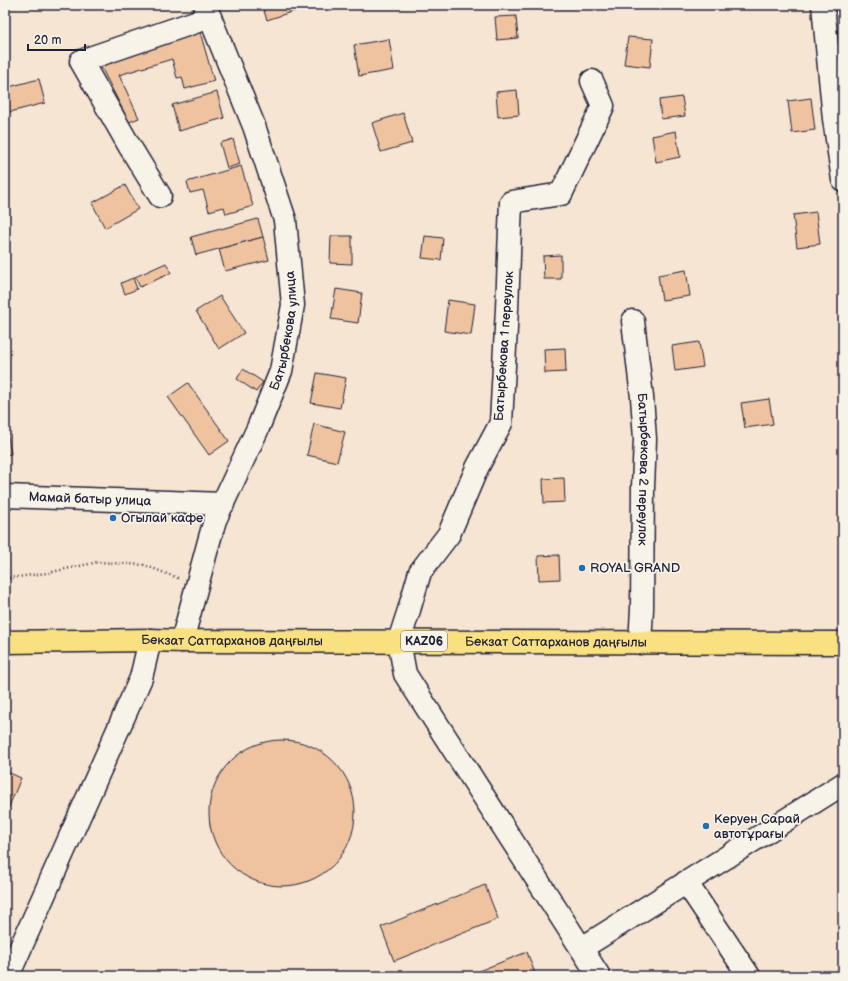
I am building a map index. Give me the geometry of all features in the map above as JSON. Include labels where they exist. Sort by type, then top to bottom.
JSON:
[{"type":"main road","name":"Бекзат Саттарханов даңғылы","points":[[5,642],[150,640],[843,643]]},
{"type":"street","points":[[823,5],[834,119],[843,180]]},
{"type":"street","name":"Батырбекова улица","points":[[160,196],[81,61],[207,11],[254,126],[286,220],[293,305],[281,371],[258,428],[215,520],[182,641]]},
{"type":"street","name":"Батырбекова 1 переулок","points":[[399,641],[420,572],[449,534],[477,468],[501,423],[511,202],[562,194],[603,106],[592,81]]},
{"type":"street","name":"Батырбекова 2 переулок","points":[[633,321],[642,397],[645,439],[640,643]]},
{"type":"street","name":"Мамай батыр улица","points":[[5,496],[223,504]]},
{"type":"street","points":[[8,976],[141,678],[150,640]]},
{"type":"street","points":[[399,641],[405,674],[599,976]]},
{"type":"street","points":[[582,948],[843,784]]},
{"type":"street","points":[[686,882],[749,976]]},
{"type":"path","points":[[5,577],[10,578],[47,573],[98,562],[144,565],[197,586]]},
{"type":"building","points":[[262,5],[296,5],[297,10],[267,20]]},
{"type":"building","points":[[516,16],[518,38],[497,40],[495,17]]},
{"type":"building","points":[[200,32],[214,81],[185,89],[182,77],[177,78],[172,59],[119,75],[139,118],[129,122],[100,65]]},
{"type":"building","points":[[628,37],[653,39],[650,67],[624,64]]},
{"type":"building","points":[[389,39],[394,70],[359,76],[354,45]]},
{"type":"building","points":[[39,79],[45,103],[10,112],[5,88]]},
{"type":"building","points":[[517,90],[519,115],[498,117],[496,92]]},
{"type":"building","points":[[217,92],[224,118],[179,131],[172,105]]},
{"type":"building","points":[[682,97],[685,116],[661,119],[659,100]]},
{"type":"building","points":[[811,98],[815,130],[792,133],[788,101]]},
{"type":"building","points":[[403,113],[412,143],[381,152],[372,123]]},
{"type":"building","points":[[676,131],[680,157],[656,162],[652,136]]},
{"type":"building","points":[[233,139],[240,164],[227,168],[220,143]]},
{"type":"building","points":[[241,166],[253,206],[226,214],[224,207],[209,211],[203,190],[190,193],[187,182]]},
{"type":"building","points":[[125,185],[138,209],[105,228],[92,203]]},
{"type":"building","points":[[816,212],[820,244],[797,247],[793,215]]},
{"type":"building","points":[[258,219],[263,237],[196,255],[191,237]]},
{"type":"building","points":[[331,236],[352,236],[352,264],[330,263]]},
{"type":"building","points":[[425,236],[443,238],[441,260],[422,258]]},
{"type":"building","points":[[263,237],[269,260],[225,271],[219,249]]},
{"type":"building","points":[[561,255],[561,279],[544,279],[543,256]]},
{"type":"building","points":[[166,263],[171,273],[140,287],[135,277]]},
{"type":"building","points":[[686,270],[690,296],[662,300],[658,275]]},
{"type":"building","points":[[133,278],[137,289],[125,294],[121,283]]},
{"type":"building","points":[[336,289],[362,293],[358,323],[331,319]]},
{"type":"building","points":[[220,296],[244,333],[219,349],[196,311]]},
{"type":"building","points":[[448,300],[475,304],[471,335],[444,331]]},
{"type":"building","points":[[699,342],[703,367],[675,371],[672,346]]},
{"type":"building","points":[[565,348],[566,372],[545,373],[544,349]]},
{"type":"building","points":[[243,369],[263,382],[256,392],[237,379]]},
{"type":"building","points":[[317,373],[346,378],[340,408],[311,403]]},
{"type":"building","points":[[188,383],[229,441],[209,455],[168,397]]},
{"type":"building","points":[[769,399],[773,424],[745,428],[741,403]]},
{"type":"building","points":[[5,419],[11,454],[5,455]]},
{"type":"building","points":[[314,424],[345,432],[337,462],[307,455]]},
{"type":"building","points":[[564,478],[565,502],[544,503],[543,479]]},
{"type":"building","points":[[559,555],[560,579],[539,580],[538,556]]},
{"type":"building","points":[[275,740],[289,740],[317,748],[334,761],[347,778],[350,785],[354,799],[354,827],[350,841],[343,854],[334,865],[317,878],[310,881],[289,886],[275,886],[247,878],[230,865],[225,859],[214,841],[209,820],[209,806],[217,778],[230,761],[236,756],[254,745]]},
{"type":"building","points":[[5,771],[21,778],[5,816]]},
{"type":"building","points":[[485,885],[498,919],[394,961],[381,927]]},
{"type":"building","points":[[527,952],[536,976],[466,976]]},
{"type":"building","points":[[843,957],[843,976],[835,976]]},
{"type":"place","name":"Огылай кафе","points":[[113,518]]},
{"type":"place","name":"ROYAL GRAND","points":[[582,568]]},
{"type":"place","name":"Керуен Сарай автотұрағы","points":[[706,826]]}]
